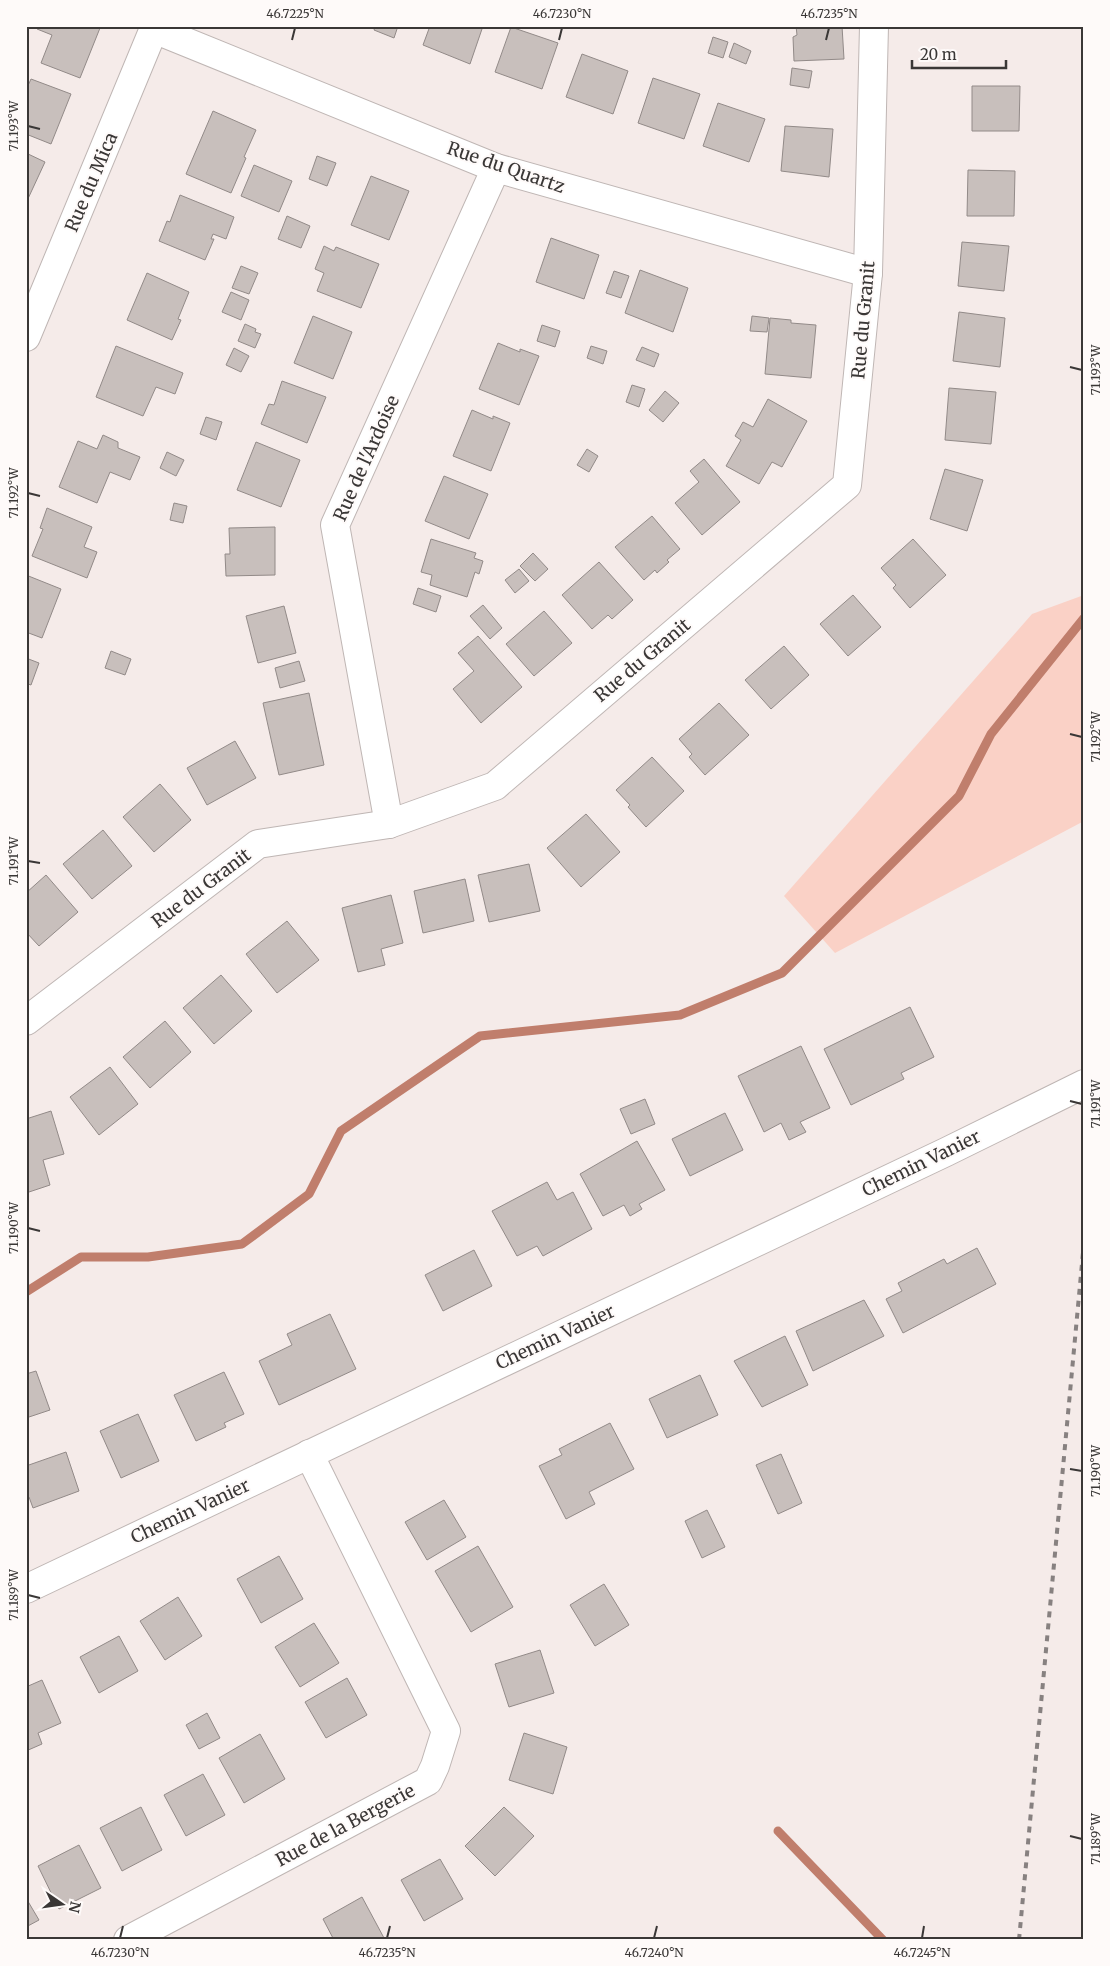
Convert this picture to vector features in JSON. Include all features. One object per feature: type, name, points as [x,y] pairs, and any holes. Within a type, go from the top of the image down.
[{"type":"street","name":"Rue du Granit","points":[[26,1021],[258,844],[389,824],[495,786],[847,485],[868,273],[874,26]]},
{"type":"street","name":"Rue du Quartz","points":[[155,28],[496,168],[868,273]]},
{"type":"street","name":"Rue du Mica","points":[[26,337],[155,28]]},
{"type":"street","name":"Rue de l'Ardoise","points":[[389,824],[335,525],[496,168]]},
{"type":"street","name":"Chemin Vanier","points":[[26,1588],[946,1152],[1084,1084]]},
{"type":"street","name":"Rue de la Bergerie","points":[[128,1940],[428,1781],[435,1766],[446,1731],[309,1454]]},
{"type":"shaded area","points":[[1084,595],[1084,821],[835,953],[784,896],[1032,614]]},
{"type":"building","points":[[38,26],[94,26],[100,28],[80,78],[41,63],[52,35],[37,29]]},
{"type":"building","points":[[372,26],[398,26],[394,38],[374,30],[375,27]]},
{"type":"building","points":[[430,26],[483,26],[470,64],[423,45]]},
{"type":"building","points":[[796,26],[842,26],[844,59],[794,61],[793,37],[797,35]]},
{"type":"building","points":[[511,27],[558,43],[542,89],[495,72]]},
{"type":"building","points":[[713,37],[728,42],[723,58],[708,53]]},
{"type":"building","points":[[734,43],[751,51],[746,64],[729,57]]},
{"type":"building","points":[[582,54],[628,71],[613,114],[566,97]]},
{"type":"building","points":[[792,68],[812,71],[809,88],[790,85]]},
{"type":"building","points":[[653,78],[700,94],[684,139],[638,123]]},
{"type":"building","points":[[31,79],[71,94],[51,144],[26,134],[26,90]]},
{"type":"building","points":[[972,86],[1020,86],[1019,131],[972,131]]},
{"type":"building","points":[[718,103],[765,119],[749,162],[703,146]]},
{"type":"building","points":[[213,111],[256,130],[231,193],[186,174]]},
{"type":"building","points":[[785,126],[833,129],[829,177],[781,171]]},
{"type":"building","points":[[26,153],[45,162],[26,203]]},
{"type":"building","points":[[317,156],[336,163],[327,186],[309,179]]},
{"type":"building","points":[[254,165],[292,181],[279,212],[241,196]]},
{"type":"building","points":[[968,170],[1015,171],[1014,216],[967,216]]},
{"type":"building","points":[[371,176],[409,191],[389,240],[351,225]]},
{"type":"building","points":[[180,195],[234,217],[226,239],[213,234],[211,239],[214,239],[205,260],[159,241],[167,221],[170,222]]},
{"type":"building","points":[[287,216],[310,226],[301,248],[278,239]]},
{"type":"building","points":[[551,238],[599,255],[584,299],[536,282]]},
{"type":"building","points":[[962,242],[1009,246],[1004,291],[958,286]]},
{"type":"building","points":[[324,246],[334,251],[336,247],[379,264],[361,308],[317,291],[324,273],[315,269]]},
{"type":"building","points":[[241,266],[258,273],[249,294],[232,288]]},
{"type":"building","points":[[640,270],[688,288],[673,332],[625,313]]},
{"type":"building","points":[[614,271],[629,276],[621,298],[606,293]]},
{"type":"building","points":[[147,273],[189,292],[178,319],[181,320],[172,340],[127,320]]},
{"type":"building","points":[[231,292],[249,300],[241,320],[222,312]]},
{"type":"building","points":[[959,312],[1005,318],[1000,367],[953,361]]},
{"type":"building","points":[[313,316],[352,332],[333,379],[294,363]]},
{"type":"building","points":[[752,316],[769,318],[767,332],[750,331]]},
{"type":"building","points":[[770,318],[791,320],[791,323],[816,325],[811,378],[765,374]]},
{"type":"building","points":[[245,324],[256,329],[255,332],[261,334],[255,348],[238,341]]},
{"type":"building","points":[[542,325],[560,331],[555,347],[537,341]]},
{"type":"building","points":[[498,343],[520,352],[520,349],[539,356],[519,405],[479,389]]},
{"type":"building","points":[[116,346],[183,373],[175,394],[156,387],[143,416],[96,397]]},
{"type":"building","points":[[591,346],[607,351],[603,364],[587,358]]},
{"type":"building","points":[[642,347],[659,354],[654,367],[636,360]]},
{"type":"building","points":[[234,348],[249,356],[241,372],[226,365]]},
{"type":"building","points":[[282,381],[326,397],[307,443],[261,424],[269,404],[274,405]]},
{"type":"building","points":[[632,385],[645,389],[639,407],[626,402]]},
{"type":"building","points":[[949,388],[996,392],[991,444],[945,440]]},
{"type":"building","points":[[665,391],[679,403],[663,422],[649,410]]},
{"type":"building","points":[[768,399],[807,421],[782,467],[772,462],[759,484],[726,466],[741,440],[735,436],[743,422],[753,427]]},
{"type":"building","points":[[472,410],[493,419],[493,416],[510,423],[491,471],[453,456]]},
{"type":"building","points":[[206,417],[222,422],[216,440],[200,434]]},
{"type":"building","points":[[103,435],[118,442],[118,448],[140,457],[130,480],[110,472],[97,503],[59,487],[78,441],[97,449]]},
{"type":"building","points":[[256,442],[300,460],[281,507],[237,490]]},
{"type":"building","points":[[587,449],[598,456],[589,472],[577,465]]},
{"type":"building","points":[[167,452],[184,460],[176,476],[160,468]]},
{"type":"building","points":[[704,459],[740,502],[702,535],[675,503],[699,482],[690,471]]},
{"type":"building","points":[[945,469],[983,480],[967,531],[930,519]]},
{"type":"building","points":[[444,476],[488,494],[469,539],[425,521]]},
{"type":"building","points":[[174,503],[187,506],[183,523],[170,520]]},
{"type":"building","points":[[47,508],[92,527],[84,547],[97,552],[87,578],[32,556],[43,529],[40,528]]},
{"type":"building","points":[[652,516],[680,549],[667,560],[669,562],[657,573],[655,570],[644,580],[615,547]]},
{"type":"building","points":[[275,527],[275,575],[226,576],[225,554],[230,554],[229,528]]},
{"type":"building","points":[[431,539],[476,553],[474,558],[483,561],[479,574],[475,572],[467,597],[430,585],[432,575],[421,572]]},
{"type":"building","points":[[913,539],[946,575],[910,608],[893,588],[896,585],[881,568]]},
{"type":"building","points":[[533,553],[548,569],[535,581],[520,566]]},
{"type":"building","points":[[599,562],[633,600],[612,619],[608,615],[592,629],[562,595]]},
{"type":"building","points":[[519,569],[529,581],[515,593],[505,580]]},
{"type":"building","points":[[26,575],[61,589],[42,638],[26,632]]},
{"type":"building","points":[[418,588],[441,596],[436,612],[413,604]]},
{"type":"building","points":[[853,595],[881,627],[848,656],[820,624]]},
{"type":"building","points":[[483,605],[502,628],[490,639],[470,616]]},
{"type":"building","points":[[284,606],[296,653],[258,663],[246,616]]},
{"type":"building","points":[[544,611],[572,643],[534,676],[506,644]]},
{"type":"building","points":[[478,636],[522,687],[481,723],[453,689],[474,671],[458,653]]},
{"type":"building","points":[[784,646],[809,675],[771,709],[745,680]]},
{"type":"building","points":[[111,651],[131,659],[125,675],[105,668]]},
{"type":"building","points":[[26,658],[39,663],[31,685],[28,684],[26,687]]},
{"type":"building","points":[[299,661],[305,681],[280,688],[275,668]]},
{"type":"building","points":[[309,693],[324,765],[279,775],[263,703]]},
{"type":"building","points":[[719,703],[749,735],[705,775],[689,757],[692,754],[679,739]]},
{"type":"building","points":[[235,741],[256,778],[207,805],[187,768]]},
{"type":"building","points":[[652,757],[684,791],[646,827],[616,790]]},
{"type":"building","points":[[160,784],[191,820],[154,852],[123,817]]},
{"type":"building","points":[[586,814],[620,852],[581,887],[547,848]]},
{"type":"building","points":[[103,830],[132,866],[92,899],[63,864]]},
{"type":"building","points":[[529,864],[540,911],[489,922],[478,875]]},
{"type":"building","points":[[46,875],[78,912],[39,946],[26,932],[26,893]]},
{"type":"building","points":[[465,879],[474,921],[423,933],[414,891]]},
{"type":"building","points":[[391,895],[403,943],[381,949],[385,965],[358,972],[342,908]]},
{"type":"building","points":[[287,921],[319,960],[277,993],[246,954]]},
{"type":"building","points":[[221,975],[252,1011],[214,1044],[183,1008]]},
{"type":"building","points":[[910,1007],[934,1057],[901,1073],[904,1079],[851,1105],[824,1049]]},
{"type":"building","points":[[165,1021],[191,1052],[150,1088],[123,1057]]},
{"type":"building","points":[[801,1046],[830,1108],[800,1122],[806,1132],[789,1140],[781,1123],[764,1132],[738,1076]]},
{"type":"building","points":[[110,1067],[138,1104],[99,1135],[70,1097]]},
{"type":"building","points":[[645,1099],[655,1124],[631,1134],[620,1109]]},
{"type":"building","points":[[51,1111],[64,1154],[43,1160],[50,1185],[26,1193],[26,1119]]},
{"type":"building","points":[[725,1113],[743,1150],[690,1176],[672,1139]]},
{"type":"building","points":[[637,1141],[665,1190],[639,1204],[642,1209],[630,1216],[624,1205],[603,1216],[580,1174]]},
{"type":"building","points":[[547,1182],[557,1200],[573,1192],[592,1229],[543,1256],[537,1246],[517,1256],[492,1211]]},
{"type":"building","points":[[977,1248],[996,1284],[903,1333],[886,1299],[902,1291],[898,1283],[944,1259],[947,1264]]},
{"type":"building","points":[[474,1250],[492,1286],[443,1311],[425,1275]]},
{"type":"building","points":[[864,1300],[884,1336],[813,1371],[796,1331]]},
{"type":"building","points":[[330,1314],[356,1369],[279,1405],[259,1361],[292,1345],[287,1334]]},
{"type":"building","points":[[785,1336],[808,1385],[762,1407],[734,1361]]},
{"type":"building","points":[[36,1371],[50,1410],[26,1418],[26,1374]]},
{"type":"building","points":[[224,1372],[244,1414],[224,1423],[226,1427],[196,1441],[174,1395]]},
{"type":"building","points":[[700,1375],[718,1415],[667,1438],[649,1399]]},
{"type":"building","points":[[138,1414],[159,1461],[121,1478],[100,1431]]},
{"type":"building","points":[[610,1423],[634,1469],[589,1492],[595,1504],[566,1519],[539,1466],[562,1455],[559,1449]]},
{"type":"building","points":[[66,1452],[79,1491],[33,1508],[29,1497],[26,1498],[26,1466]]},
{"type":"building","points":[[781,1454],[802,1503],[778,1514],[756,1465]]},
{"type":"building","points":[[444,1500],[466,1537],[427,1560],[405,1522]]},
{"type":"building","points":[[707,1510],[725,1547],[702,1558],[685,1521]]},
{"type":"building","points":[[478,1546],[513,1607],[471,1632],[435,1571]]},
{"type":"building","points":[[279,1556],[303,1599],[261,1623],[237,1579]]},
{"type":"building","points":[[604,1584],[629,1625],[595,1646],[570,1605]]},
{"type":"building","points":[[178,1597],[202,1636],[165,1660],[140,1621]]},
{"type":"building","points":[[314,1623],[339,1663],[300,1687],[275,1647]]},
{"type":"building","points":[[119,1636],[138,1671],[99,1693],[80,1657]]},
{"type":"building","points":[[540,1650],[554,1693],[509,1707],[495,1664]]},
{"type":"building","points":[[347,1678],[367,1715],[326,1738],[305,1702]]},
{"type":"building","points":[[42,1680],[61,1723],[38,1733],[42,1744],[26,1751],[26,1687]]},
{"type":"building","points":[[207,1713],[220,1738],[199,1749],[186,1725]]},
{"type":"building","points":[[524,1733],[567,1747],[553,1794],[509,1780]]},
{"type":"building","points":[[260,1734],[285,1779],[244,1803],[219,1758]]},
{"type":"building","points":[[203,1774],[225,1815],[186,1836],[164,1795]]},
{"type":"building","points":[[141,1807],[162,1850],[122,1871],[100,1828]]},
{"type":"building","points":[[504,1807],[534,1836],[495,1876],[465,1846]]},
{"type":"building","points":[[79,1845],[101,1888],[59,1909],[38,1866]]},
{"type":"building","points":[[440,1859],[463,1899],[424,1921],[401,1880]]},
{"type":"building","points":[[362,1897],[384,1938],[381,1940],[334,1940],[323,1919]]},
{"type":"building","points":[[26,1898],[39,1920],[26,1927]]},
{"type":"waterway","points":[[26,1292],[81,1257],[148,1257],[242,1244],[309,1194],[341,1131],[480,1036],[680,1015],[782,973],[959,796],[991,734],[1084,618]]},
{"type":"waterway","points":[[778,1831],[883,1940]]},
{"type":"railway","points":[[1019,1940],[1084,1242]]}]
